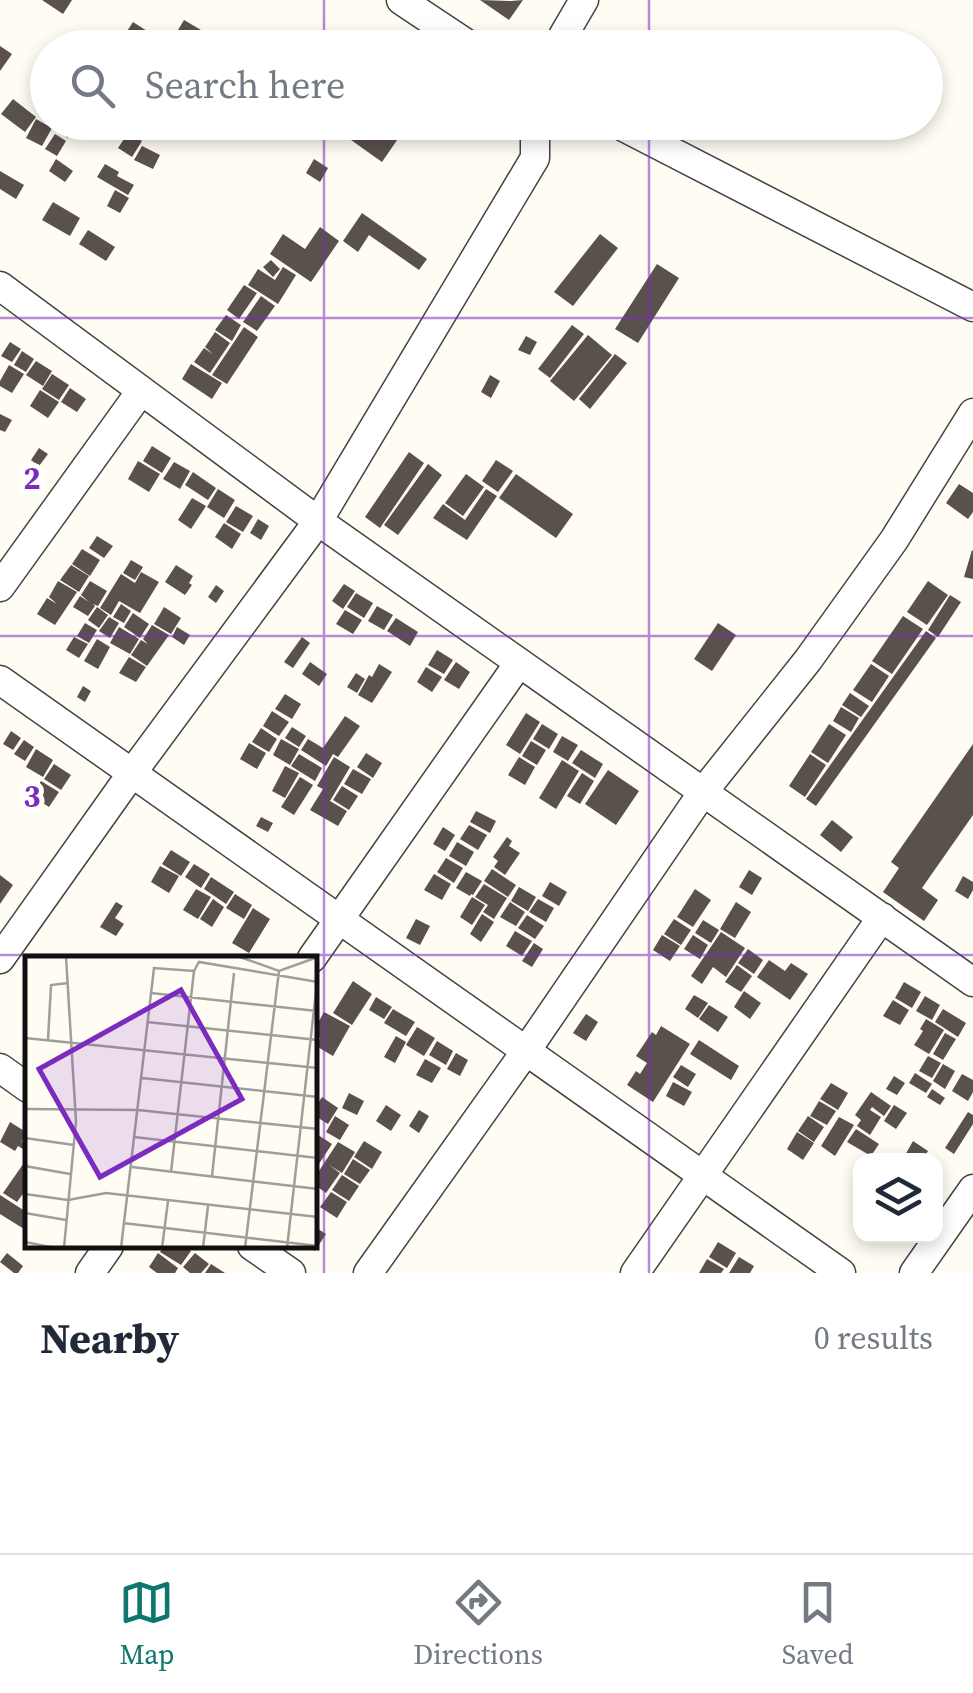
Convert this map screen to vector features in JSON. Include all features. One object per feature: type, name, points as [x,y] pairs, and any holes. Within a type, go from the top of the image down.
[{"type":"street","points":[[400,0],[445,30]]},
{"type":"street","points":[[566,30],[584,0]]},
{"type":"street","points":[[0,959],[318,521],[535,158],[535,140]]},
{"type":"street","points":[[649,140],[973,307]]},
{"type":"street","points":[[0,286],[318,521],[973,982]]},
{"type":"street","points":[[0,587],[142,391]]},
{"type":"street","points":[[368,1273],[703,792],[808,660],[872,570],[973,413]]},
{"type":"street","points":[[313,956],[519,663]]},
{"type":"street","points":[[0,680],[841,1273]]},
{"type":"street","points":[[635,1273],[882,917]]},
{"type":"street","points":[[0,1068],[25,1086]]},
{"type":"street","points":[[914,1273],[973,1190]]},
{"type":"street","points":[[90,1273],[108,1248]]},
{"type":"street","points":[[255,1248],[290,1273]]},
{"type":"building","points":[[42,0],[72,0],[63,14]]},
{"type":"building","points":[[480,0],[511,1],[523,0],[509,20]]},
{"type":"building","points":[[184,20],[201,30],[178,30]]},
{"type":"building","points":[[133,22],[146,30],[128,30]]},
{"type":"building","points":[[0,46],[12,54],[0,71]]},
{"type":"building","points":[[13,99],[30,112],[30,125],[25,132],[1,114]]},
{"type":"building","points":[[51,140],[66,141],[57,156],[45,149]]},
{"type":"building","points":[[123,140],[142,141],[132,157],[118,148]]},
{"type":"building","points":[[351,140],[397,140],[382,162]]},
{"type":"building","points":[[142,146],[160,155],[153,169],[134,160]]},
{"type":"building","points":[[56,159],[73,171],[65,182],[49,171]]},
{"type":"building","points":[[314,159],[328,168],[320,182],[306,173]]},
{"type":"building","points":[[105,164],[134,185],[128,195],[97,177]]},
{"type":"building","points":[[0,171],[24,185],[16,199],[0,189]]},
{"type":"building","points":[[115,190],[129,198],[120,213],[107,206]]},
{"type":"building","points":[[53,202],[80,218],[70,236],[42,220]]},
{"type":"building","points":[[362,213],[427,259],[419,270],[369,235],[358,252],[343,241]]},
{"type":"building","points":[[320,227],[339,241],[311,282],[270,254],[283,234],[305,249]]},
{"type":"building","points":[[88,230],[115,247],[106,261],[79,244]]},
{"type":"building","points":[[600,234],[618,248],[573,306],[554,292]]},
{"type":"building","points":[[271,260],[280,269],[273,277],[263,267]]},
{"type":"building","points":[[657,264],[679,278],[638,343],[615,329]]},
{"type":"building","points":[[283,267],[296,275],[278,304],[248,285],[258,269],[275,280]]},
{"type":"building","points":[[244,285],[257,293],[239,319],[227,310]]},
{"type":"building","points":[[261,296],[275,306],[257,331],[243,322]]},
{"type":"building","points":[[226,315],[241,325],[232,341],[215,330]]},
{"type":"building","points":[[572,325],[584,334],[550,378],[538,369]]},
{"type":"building","points":[[244,327],[258,337],[227,384],[212,375]]},
{"type":"building","points":[[215,332],[230,343],[210,373],[194,362],[204,348],[213,354],[205,347]]},
{"type":"building","points":[[588,335],[612,355],[574,401],[550,381]]},
{"type":"building","points":[[526,336],[537,342],[530,355],[518,350]]},
{"type":"building","points":[[10,342],[21,349],[12,362],[1,356]]},
{"type":"building","points":[[22,351],[34,359],[26,372],[14,365]]},
{"type":"building","points":[[615,354],[627,363],[590,409],[579,399]]},
{"type":"building","points":[[36,361],[52,371],[43,386],[26,375]]},
{"type":"building","points":[[191,364],[222,383],[212,399],[182,379]]},
{"type":"building","points":[[9,365],[24,374],[12,393],[0,386]]},
{"type":"building","points":[[52,374],[69,385],[59,400],[42,389]]},
{"type":"building","points":[[490,375],[500,381],[491,398],[481,392]]},
{"type":"building","points":[[70,388],[86,399],[77,412],[61,402]]},
{"type":"building","points":[[40,390],[59,402],[48,418],[30,406]]},
{"type":"building","points":[[0,414],[12,420],[5,432],[0,430]]},
{"type":"building","points":[[152,446],[171,458],[162,473],[143,461]]},
{"type":"building","points":[[39,448],[48,454],[39,466],[31,460]]},
{"type":"building","points":[[409,452],[424,463],[380,528],[365,517]]},
{"type":"building","points":[[496,460],[513,471],[498,492],[482,481]]},
{"type":"building","points":[[138,461],[160,474],[149,492],[128,479]]},
{"type":"building","points":[[174,462],[190,471],[180,489],[163,479]]},
{"type":"building","points":[[428,464],[442,475],[398,535],[384,525]]},
{"type":"building","points":[[193,472],[216,488],[208,500],[185,485]]},
{"type":"building","points":[[466,474],[484,487],[463,516],[445,503]]},
{"type":"building","points":[[516,474],[573,514],[556,538],[499,498]]},
{"type":"building","points":[[959,484],[973,493],[973,512],[968,519],[946,503]]},
{"type":"building","points":[[218,489],[235,500],[224,518],[207,507]]},
{"type":"building","points":[[486,489],[497,496],[467,540],[433,518],[443,504],[465,520]]},
{"type":"building","points":[[192,498],[206,506],[191,529],[178,520]]},
{"type":"building","points":[[236,506],[253,516],[243,532],[226,522]]},
{"type":"building","points":[[258,519],[269,526],[261,540],[250,533]]},
{"type":"building","points":[[224,523],[241,534],[232,549],[215,537]]},
{"type":"building","points":[[97,536],[113,546],[104,558],[89,548]]},
{"type":"building","points":[[82,549],[100,560],[90,576],[72,564]]},
{"type":"building","points":[[973,551],[973,579],[964,577]]},
{"type":"building","points":[[131,560],[143,567],[135,580],[123,573]]},
{"type":"building","points":[[71,565],[89,576],[79,592],[60,580]]},
{"type":"building","points":[[176,565],[193,576],[185,595],[165,582]]},
{"type":"building","points":[[141,572],[159,582],[140,613],[119,601],[111,615],[100,608],[121,574],[135,583]]},
{"type":"building","points":[[58,581],[77,592],[55,625],[37,614],[47,598],[57,604],[49,597]]},
{"type":"building","points":[[90,581],[107,591],[98,606],[93,604],[88,616],[73,607],[80,596],[89,602],[81,595]]},
{"type":"building","points":[[928,581],[948,595],[927,625],[907,612]]},
{"type":"building","points":[[344,584],[355,591],[343,609],[332,601]]},
{"type":"building","points":[[216,585],[224,591],[216,603],[208,597]]},
{"type":"building","points":[[356,593],[373,603],[364,618],[347,607]]},
{"type":"building","points":[[950,595],[961,602],[938,637],[928,630]]},
{"type":"building","points":[[121,604],[131,611],[124,623],[113,617]]},
{"type":"building","points":[[377,606],[393,615],[384,630],[368,621]]},
{"type":"building","points":[[97,607],[108,615],[99,628],[88,620]]},
{"type":"building","points":[[164,607],[181,618],[171,634],[154,624]]},
{"type":"building","points":[[345,610],[362,620],[353,634],[336,624]]},
{"type":"building","points":[[133,613],[149,624],[140,638],[124,627]]},
{"type":"building","points":[[903,616],[923,629],[892,674],[872,661]]},
{"type":"building","points":[[109,617],[119,623],[110,638],[99,631]]},
{"type":"building","points":[[396,618],[418,632],[410,646],[387,631]]},
{"type":"building","points":[[85,623],[97,630],[89,643],[77,636]]},
{"type":"building","points":[[718,623],[736,635],[712,671],[694,659]]},
{"type":"building","points":[[152,625],[169,635],[147,666],[131,655],[141,640],[148,644],[143,639]]},
{"type":"building","points":[[119,627],[139,639],[130,654],[110,643]]},
{"type":"building","points":[[177,627],[190,635],[184,645],[172,637]]},
{"type":"building","points":[[926,631],[936,638],[816,806],[806,799]]},
{"type":"building","points":[[74,637],[88,644],[79,658],[66,650]]},
{"type":"building","points":[[302,637],[310,643],[293,668],[284,662]]},
{"type":"building","points":[[97,639],[110,647],[98,669],[84,661]]},
{"type":"building","points":[[437,650],[453,660],[444,674],[428,665]]},
{"type":"building","points":[[129,657],[146,667],[136,682],[119,673]]},
{"type":"building","points":[[310,662],[327,674],[319,686],[302,674]]},
{"type":"building","points":[[456,662],[470,672],[459,689],[444,680]]},
{"type":"building","points":[[379,664],[392,672],[372,703],[358,695]]},
{"type":"building","points":[[871,664],[889,676],[872,702],[853,690]]},
{"type":"building","points":[[426,667],[442,677],[432,692],[417,682]]},
{"type":"building","points":[[356,673],[365,679],[357,693],[347,687]]},
{"type":"building","points":[[83,686],[91,691],[85,702],[77,697]]},
{"type":"building","points":[[850,693],[869,706],[861,717],[842,705]]},
{"type":"building","points":[[285,694],[301,704],[292,719],[275,709]]},
{"type":"building","points":[[841,707],[859,718],[851,732],[833,721]]},
{"type":"building","points":[[272,711],[289,722],[279,736],[263,726]]},
{"type":"building","points":[[526,713],[540,722],[520,754],[506,745]]},
{"type":"building","points":[[345,716],[360,726],[338,757],[333,754],[326,766],[301,750],[308,739],[323,748]]},
{"type":"building","points":[[542,724],[558,734],[549,749],[533,739]]},
{"type":"building","points":[[829,724],[846,735],[828,763],[811,752]]},
{"type":"building","points":[[292,727],[306,736],[299,747],[285,738]]},
{"type":"building","points":[[261,728],[277,739],[269,752],[252,742]]},
{"type":"building","points":[[11,731],[21,738],[13,750],[3,744]]},
{"type":"building","points":[[562,736],[578,745],[568,761],[553,752]]},
{"type":"building","points":[[281,739],[299,749],[290,765],[273,755]]},
{"type":"building","points":[[24,740],[34,747],[25,761],[14,754]]},
{"type":"building","points":[[531,741],[546,750],[537,765],[522,756]]},
{"type":"building","points":[[249,743],[266,753],[257,769],[240,759]]},
{"type":"building","points":[[973,744],[973,815],[922,888],[938,900],[924,921],[883,892],[899,868],[891,862]]},
{"type":"building","points":[[36,749],[53,760],[43,777],[26,767]]},
{"type":"building","points":[[581,750],[603,764],[595,778],[572,763]]},
{"type":"building","points":[[366,753],[382,763],[373,778],[357,767]]},
{"type":"building","points":[[299,754],[322,768],[315,781],[291,766]]},
{"type":"building","points":[[810,754],[826,765],[805,797],[789,786]]},
{"type":"building","points":[[334,757],[350,767],[330,801],[347,811],[338,826],[310,810],[323,789],[317,786]]},
{"type":"building","points":[[519,757],[535,767],[525,785],[508,775]]},
{"type":"building","points":[[562,760],[579,771],[556,809],[539,798]]},
{"type":"building","points":[[54,764],[71,775],[61,790],[44,779]]},
{"type":"building","points":[[285,766],[299,773],[285,798],[272,791]]},
{"type":"building","points":[[353,769],[371,779],[362,794],[344,784]]},
{"type":"building","points":[[608,770],[639,791],[616,825],[585,804]]},
{"type":"building","points":[[582,773],[594,781],[580,804],[567,796]]},
{"type":"building","points":[[300,777],[313,785],[294,815],[281,807]]},
{"type":"building","points":[[41,781],[59,792],[49,807],[32,796]]},
{"type":"building","points":[[342,786],[358,796],[349,810],[333,800]]},
{"type":"building","points":[[476,811],[496,821],[490,833],[470,822]]},
{"type":"building","points":[[261,817],[273,823],[268,832],[256,826]]},
{"type":"building","points":[[832,820],[853,837],[841,852],[820,835]]},
{"type":"building","points":[[469,825],[487,835],[478,850],[460,839]]},
{"type":"building","points":[[443,827],[455,835],[445,851],[433,844]]},
{"type":"building","points":[[507,837],[512,841],[509,846],[520,853],[505,875],[494,867],[498,861],[493,857]]},
{"type":"building","points":[[457,842],[474,852],[466,866],[449,856]]},
{"type":"building","points":[[171,850],[190,862],[181,876],[162,864]]},
{"type":"building","points":[[446,858],[463,868],[454,883],[437,872]]},
{"type":"building","points":[[194,864],[210,874],[201,888],[185,877]]},
{"type":"building","points":[[160,866],[179,876],[169,893],[151,882]]},
{"type":"building","points":[[492,869],[516,885],[508,897],[484,881]]},
{"type":"building","points":[[749,870],[762,878],[752,895],[739,887]]},
{"type":"building","points":[[466,872],[482,881],[470,896],[456,888]]},
{"type":"building","points":[[434,874],[451,884],[442,900],[424,890]]},
{"type":"building","points":[[0,875],[13,885],[0,904]]},
{"type":"building","points":[[963,876],[973,882],[968,899],[955,891]]},
{"type":"building","points":[[211,877],[234,892],[226,904],[204,889]]},
{"type":"building","points":[[550,882],[567,892],[559,906],[542,896]]},
{"type":"building","points":[[484,884],[507,898],[494,919],[483,912],[488,905],[475,897]]},
{"type":"building","points":[[519,887],[536,897],[528,911],[511,901]]},
{"type":"building","points":[[196,889],[211,897],[198,919],[183,910]]},
{"type":"building","points":[[695,889],[711,900],[693,927],[677,917]]},
{"type":"building","points":[[235,894],[252,905],[244,919],[226,908]]},
{"type":"building","points":[[472,897],[485,905],[472,925],[460,917]]},
{"type":"building","points":[[213,899],[224,907],[212,927],[200,919]]},
{"type":"building","points":[[538,899],[554,908],[546,922],[529,912]]},
{"type":"building","points":[[116,902],[123,906],[115,918],[124,924],[116,936],[100,927]]},
{"type":"building","points":[[510,902],[525,912],[516,926],[500,917]]},
{"type":"building","points":[[736,902],[751,912],[735,938],[720,929]]},
{"type":"building","points":[[253,908],[270,919],[249,953],[232,943]]},
{"type":"building","points":[[482,914],[494,922],[481,942],[470,934]]},
{"type":"building","points":[[527,915],[544,926],[535,939],[518,928]]},
{"type":"building","points":[[416,919],[430,926],[420,945],[406,938]]},
{"type":"building","points":[[674,919],[691,930],[681,945],[664,934]]},
{"type":"building","points":[[703,920],[719,930],[711,943],[695,933]]},
{"type":"building","points":[[515,931],[532,941],[522,956],[506,946]]},
{"type":"building","points":[[721,932],[745,948],[726,977],[713,967],[702,984],[691,976]]},
{"type":"building","points":[[662,935],[680,946],[670,961],[653,950]]},
{"type":"building","points":[[693,935],[708,945],[700,959],[684,949]]},
{"type":"building","points":[[534,943],[543,949],[532,967],[522,961]]},
{"type":"building","points":[[748,949],[763,960],[754,974],[738,963]]},
{"type":"building","points":[[769,960],[785,971],[791,963],[808,974],[790,1000],[757,977]]},
{"type":"building","points":[[737,965],[752,976],[741,992],[725,982]]},
{"type":"building","points":[[353,981],[372,994],[352,1025],[333,1013]]},
{"type":"building","points":[[904,982],[921,992],[912,1008],[895,998]]},
{"type":"building","points":[[744,991],[761,1003],[750,1019],[734,1007]]},
{"type":"building","points":[[694,995],[708,1003],[698,1018],[685,1009]]},
{"type":"building","points":[[925,996],[940,1005],[932,1020],[916,1011]]},
{"type":"building","points":[[376,997],[392,1007],[384,1019],[369,1010]]},
{"type":"building","points":[[893,1000],[909,1010],[900,1025],[883,1016]]},
{"type":"building","points":[[709,1005],[728,1017],[718,1032],[699,1019]]},
{"type":"building","points":[[393,1009],[415,1022],[406,1036],[384,1023]]},
{"type":"building","points":[[943,1009],[966,1023],[958,1037],[935,1022]]},
{"type":"building","points":[[324,1012],[350,1026],[333,1056],[318,1047],[318,1023]]},
{"type":"building","points":[[586,1014],[598,1022],[586,1041],[573,1033]]},
{"type":"building","points":[[926,1019],[944,1030],[929,1054],[914,1045]]},
{"type":"building","points":[[661,1026],[690,1044],[653,1102],[627,1085],[647,1063],[636,1056],[652,1032],[656,1035]]},
{"type":"building","points":[[417,1027],[435,1038],[424,1056],[406,1045]]},
{"type":"building","points":[[945,1033],[956,1039],[943,1060],[933,1054]]},
{"type":"building","points":[[396,1036],[406,1042],[395,1063],[384,1057]]},
{"type":"building","points":[[699,1040],[739,1066],[731,1080],[690,1054]]},
{"type":"building","points":[[437,1041],[453,1051],[446,1065],[429,1055]]},
{"type":"building","points":[[456,1053],[468,1060],[460,1076],[447,1069]]},
{"type":"building","points":[[928,1056],[941,1063],[932,1078],[919,1071]]},
{"type":"building","points":[[425,1059],[441,1068],[432,1083],[416,1075]]},
{"type":"building","points":[[943,1064],[955,1071],[945,1089],[933,1081]]},
{"type":"building","points":[[681,1065],[696,1074],[688,1087],[673,1077]]},
{"type":"building","points":[[915,1073],[932,1084],[926,1093],[909,1083]]},
{"type":"building","points":[[962,1074],[973,1080],[968,1101],[952,1091]]},
{"type":"building","points":[[894,1076],[905,1083],[897,1095],[886,1089]]},
{"type":"building","points":[[673,1082],[692,1092],[684,1106],[666,1096]]},
{"type":"building","points":[[831,1083],[848,1093],[838,1110],[820,1099]]},
{"type":"building","points":[[932,1089],[945,1098],[940,1105],[927,1097]]},
{"type":"building","points":[[871,1092],[891,1106],[884,1116],[872,1107],[870,1110],[881,1117],[870,1135],[857,1126],[861,1120],[855,1115]]},
{"type":"building","points":[[349,1093],[364,1101],[357,1115],[342,1108]]},
{"type":"building","points":[[322,1097],[338,1108],[328,1124],[318,1118]]},
{"type":"building","points":[[819,1101],[836,1111],[827,1125],[810,1116]]},
{"type":"building","points":[[386,1105],[401,1115],[391,1131],[376,1121]]},
{"type":"building","points":[[894,1105],[907,1113],[896,1129],[884,1121]]},
{"type":"building","points":[[419,1110],[429,1116],[419,1133],[409,1126]]},
{"type":"building","points":[[968,1112],[973,1115],[973,1124],[954,1154],[945,1148]]},
{"type":"building","points":[[335,1116],[349,1125],[340,1140],[326,1132]]},
{"type":"building","points":[[808,1116],[824,1127],[814,1142],[798,1131]]},
{"type":"building","points":[[839,1117],[854,1125],[835,1156],[821,1146]]},
{"type":"building","points":[[10,1122],[25,1131],[21,1143],[25,1137],[25,1150],[18,1146],[15,1151],[0,1142]]},
{"type":"building","points":[[856,1129],[879,1144],[873,1153],[866,1153],[847,1142]]},
{"type":"building","points":[[797,1132],[814,1143],[803,1160],[787,1149]]},
{"type":"building","points":[[318,1135],[332,1144],[318,1165]]},
{"type":"building","points":[[364,1141],[382,1152],[372,1169],[354,1157]]},
{"type":"building","points":[[913,1141],[928,1151],[927,1153],[906,1153]]},
{"type":"building","points":[[338,1142],[355,1152],[342,1173],[329,1165],[340,1173],[326,1193],[318,1187],[318,1172]]},
{"type":"building","points":[[353,1159],[370,1170],[360,1184],[344,1174]]},
{"type":"building","points":[[25,1161],[25,1191],[17,1202],[3,1193]]},
{"type":"building","points":[[342,1175],[359,1186],[349,1201],[332,1190]]},
{"type":"building","points":[[331,1192],[347,1202],[337,1218],[320,1207]]},
{"type":"building","points":[[0,1195],[25,1211],[25,1228],[24,1229],[0,1214]]},
{"type":"building","points":[[318,1229],[326,1234],[318,1246]]},
{"type":"building","points":[[718,1242],[736,1253],[727,1268],[709,1257]]},
{"type":"building","points":[[163,1248],[191,1251],[181,1265],[160,1252]]},
{"type":"building","points":[[7,1253],[23,1266],[18,1273],[0,1262]]},
{"type":"building","points":[[158,1253],[178,1268],[175,1273],[157,1273],[149,1267]]},
{"type":"building","points":[[195,1253],[209,1264],[201,1273],[190,1273],[183,1267]]},
{"type":"building","points":[[739,1257],[754,1266],[750,1273],[729,1273]]},
{"type":"building","points":[[707,1259],[724,1269],[721,1273],[699,1273]]},
{"type":"building","points":[[211,1264],[225,1273],[205,1273]]}]
